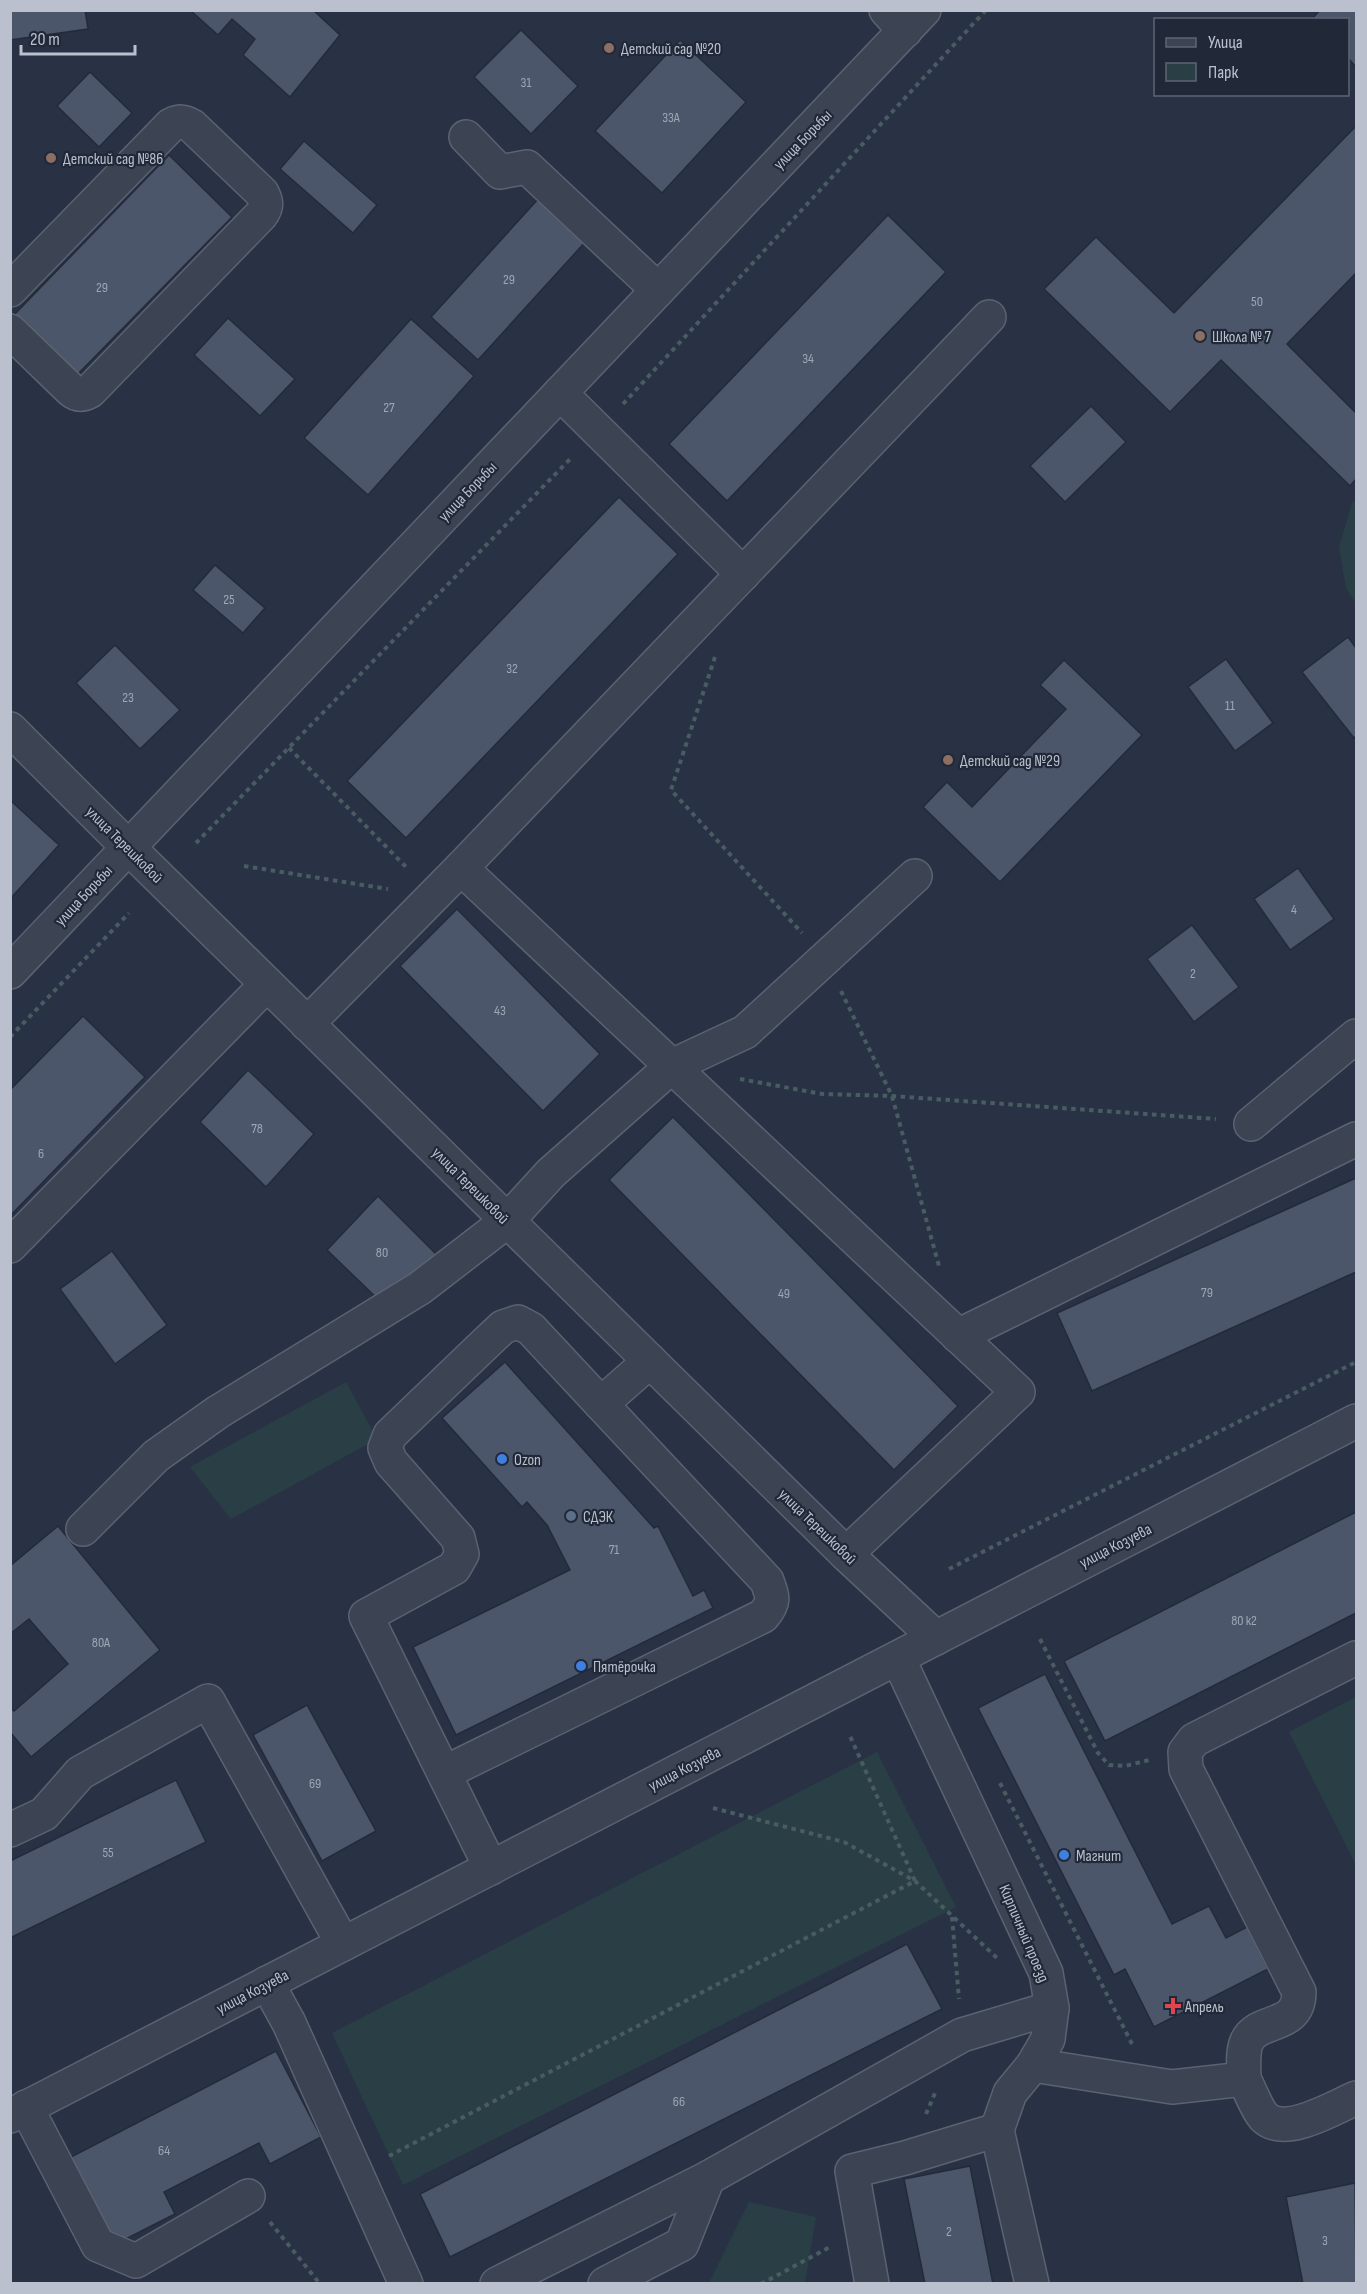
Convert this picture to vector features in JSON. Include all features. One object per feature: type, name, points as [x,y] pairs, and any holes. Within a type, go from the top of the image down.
[{"type":"street","name":"улица Борьбы","points":[[10,972],[658,290],[905,17]]},
{"type":"street","points":[[10,290],[171,125],[177,122],[185,122],[192,126],[266,200],[266,208],[261,215],[90,391],[77,394],[71,390],[10,331]]},
{"type":"street","points":[[466,137],[500,172],[527,167],[658,290]]},
{"type":"street","points":[[307,1024],[434,896],[989,317]]},
{"type":"street","points":[[560,393],[743,574]]},
{"type":"street","name":"улица Терешковой","points":[[10,729],[846,1554],[936,1638]]},
{"type":"street","points":[[461,868],[1017,1392],[846,1554]]},
{"type":"street","points":[[83,1530],[156,1456],[218,1412],[420,1288],[507,1221],[551,1173],[672,1066],[745,1032],[915,876]]},
{"type":"street","points":[[10,1246],[267,984]]},
{"type":"street","points":[[1251,1124],[1356,1036]]},
{"type":"street","points":[[958,1336],[1356,1139]]},
{"type":"street","points":[[444,1773],[763,1616],[771,1607],[773,1597],[767,1581],[531,1329],[518,1322],[503,1327],[390,1435],[385,1448],[391,1462],[458,1538],[462,1554],[453,1568],[366,1616],[491,1868]]},
{"type":"street","points":[[601,1404],[650,1361]]},
{"type":"street","name":"улица Козуева","points":[[18,2112],[1356,1421]]},
{"type":"street","name":"Кирпичный проезд","points":[[898,1658],[1046,1973],[1052,2008],[1048,2039],[1033,2065],[1010,2093],[996,2130]]},
{"type":"street","points":[[1356,1658],[1194,1740],[1185,1752],[1186,1769],[1299,1992],[1299,2004],[1292,2014],[1254,2033],[1248,2040],[1244,2051],[1244,2079],[1265,2117],[1279,2125],[1299,2123],[1356,2098]]},
{"type":"street","points":[[10,1830],[44,1814],[80,1773],[208,1701],[343,1944]]},
{"type":"street","points":[[267,1983],[289,2023],[406,2283]]},
{"type":"street","points":[[497,2283],[708,2178],[962,2036],[1052,2008]]},
{"type":"street","points":[[1033,2065],[1172,2086],[1244,2079]]},
{"type":"street","points":[[18,2112],[98,2245],[136,2261],[248,2196]]},
{"type":"street","points":[[872,2283],[852,2171],[905,2158],[996,2130],[1032,2283]]},
{"type":"street","points":[[605,2283],[682,2244],[708,2178]]},
{"type":"path","points":[[289,748],[434,896]]},
{"type":"path","points":[[244,866],[434,896]]},
{"type":"path","points":[[10,1038],[129,913]]},
{"type":"path","points":[[729,1077],[822,1094],[892,1096],[1202,1117],[1251,1124]]},
{"type":"path","points":[[949,1569],[1356,1362]]},
{"type":"path","points":[[1040,1639],[1098,1753],[1109,1765],[1125,1766],[1185,1752]]},
{"type":"path","points":[[850,1736],[915,1881]]},
{"type":"path","points":[[999,1780],[1152,2084]]},
{"type":"path","points":[[713,1808],[844,1842],[915,1881],[1002,1963]]},
{"type":"path","points":[[357,2173],[915,1881]]},
{"type":"path","points":[[952,1917],[962,2036]]},
{"type":"path","points":[[905,2158],[938,2086]]},
{"type":"path","points":[[248,2196],[320,2283]]},
{"type":"path","points":[[761,2283],[863,2230]]},
{"type":"green space","points":[[1356,500],[1356,604],[1346,588],[1339,547],[1352,503]]},
{"type":"green space","points":[[346,1382],[377,1439],[231,1519],[190,1467]]},
{"type":"green space","points":[[1356,1697],[1356,1865],[1289,1732]]},
{"type":"green space","points":[[877,1752],[956,1907],[403,2185],[332,2033]]},
{"type":"green space","points":[[749,2202],[816,2217],[805,2283],[709,2283]]},
{"type":"building","points":[[10,10],[85,10],[88,29],[10,40]]},
{"type":"building","points":[[190,10],[313,10],[340,35],[290,97],[243,55],[255,39],[232,19],[218,35]]},
{"type":"building","points":[[1320,10],[1356,10],[1356,67],[1349,59],[1349,18],[1313,18]]},
{"type":"building","points":[[521,30],[578,86],[531,134],[474,77]]},
{"type":"building","points":[[680,40],[746,102],[662,193],[595,131]]},
{"type":"building","points":[[90,72],[132,113],[99,147],[57,106]]},
{"type":"building","points":[[1356,126],[1356,273],[1287,344],[1356,413],[1356,479],[1350,486],[1221,360],[1170,412],[1044,289],[1096,237],[1174,313]]},
{"type":"building","points":[[304,141],[377,205],[353,233],[280,169]]},
{"type":"building","points":[[169,155],[232,217],[74,378],[12,317]]},
{"type":"building","points":[[540,197],[587,240],[478,360],[431,317]]},
{"type":"building","points":[[888,215],[946,272],[727,501],[669,444]]},
{"type":"building","points":[[228,318],[295,379],[260,416],[194,355]]},
{"type":"building","points":[[411,319],[474,376],[368,495],[304,438]]},
{"type":"building","points":[[1091,406],[1126,442],[1065,502],[1030,466]]},
{"type":"building","points":[[619,497],[678,554],[406,838],[347,781]]},
{"type":"building","points":[[215,565],[265,608],[243,633],[193,590]]},
{"type":"building","points":[[1348,637],[1356,648],[1356,736],[1354,738],[1302,672]]},
{"type":"building","points":[[115,645],[180,710],[140,749],[76,683]]},
{"type":"building","points":[[1226,659],[1273,723],[1235,751],[1188,687]]},
{"type":"building","points":[[1064,660],[1142,735],[1000,882],[923,807],[947,782],[972,807],[1066,709],[1040,685]]},
{"type":"building","points":[[10,800],[59,845],[10,899]]},
{"type":"building","points":[[1298,868],[1334,919],[1290,950],[1254,899]]},
{"type":"building","points":[[457,909],[600,1054],[543,1111],[400,966]]},
{"type":"building","points":[[1192,925],[1239,987],[1194,1022],[1147,959]]},
{"type":"building","points":[[83,1016],[145,1077],[10,1216],[10,1090]]},
{"type":"building","points":[[248,1070],[314,1134],[266,1187],[200,1122]]},
{"type":"building","points":[[673,1117],[958,1406],[894,1470],[609,1180]]},
{"type":"building","points":[[1356,1178],[1356,1272],[1092,1391],[1057,1313]]},
{"type":"building","points":[[378,1196],[436,1254],[386,1307],[327,1250]]},
{"type":"building","points":[[112,1251],[167,1325],[115,1364],[60,1289]]},
{"type":"building","points":[[505,1362],[654,1528],[658,1526],[693,1596],[704,1590],[713,1608],[456,1735],[413,1647],[570,1570],[547,1525],[527,1502],[522,1507],[442,1418]]},
{"type":"building","points":[[1356,1512],[1356,1613],[1105,1741],[1064,1661]]},
{"type":"building","points":[[58,1526],[160,1650],[31,1757],[10,1732],[10,1708],[14,1711],[68,1664],[29,1619],[10,1634],[10,1566]]},
{"type":"building","points":[[1045,1674],[1172,1924],[1209,1906],[1226,1938],[1247,1927],[1268,1969],[1154,2027],[1125,1969],[1114,1975],[978,1708]]},
{"type":"building","points":[[307,1705],[376,1831],[322,1861],[253,1735]]},
{"type":"building","points":[[176,1780],[206,1842],[10,1938],[10,1861]]},
{"type":"building","points":[[907,1944],[942,2009],[450,2257],[420,2194]]},
{"type":"building","points":[[276,2051],[321,2137],[270,2164],[259,2143],[164,2192],[175,2214],[114,2245],[69,2158]]},
{"type":"building","points":[[970,2166],[993,2284],[925,2284],[904,2179]]},
{"type":"building","points":[[1355,2183],[1356,2284],[1303,2284],[1286,2197]]},
{"type":"place","name":"Детский сад №20","points":[[609,48]]},
{"type":"place","name":"Детский сад №86","points":[[51,158]]},
{"type":"place","name":"Школа № 7","points":[[1200,336]]},
{"type":"place","name":"Детский сад №29","points":[[948,760]]},
{"type":"place","name":"Ozon","points":[[502,1459]]},
{"type":"place","name":"СДЭК","points":[[571,1516]]},
{"type":"place","name":"Пятёрочка","points":[[581,1666]]},
{"type":"place","name":"Магнит","points":[[1064,1855]]},
{"type":"place","name":"Апрель","points":[[1173,2006]]}]
